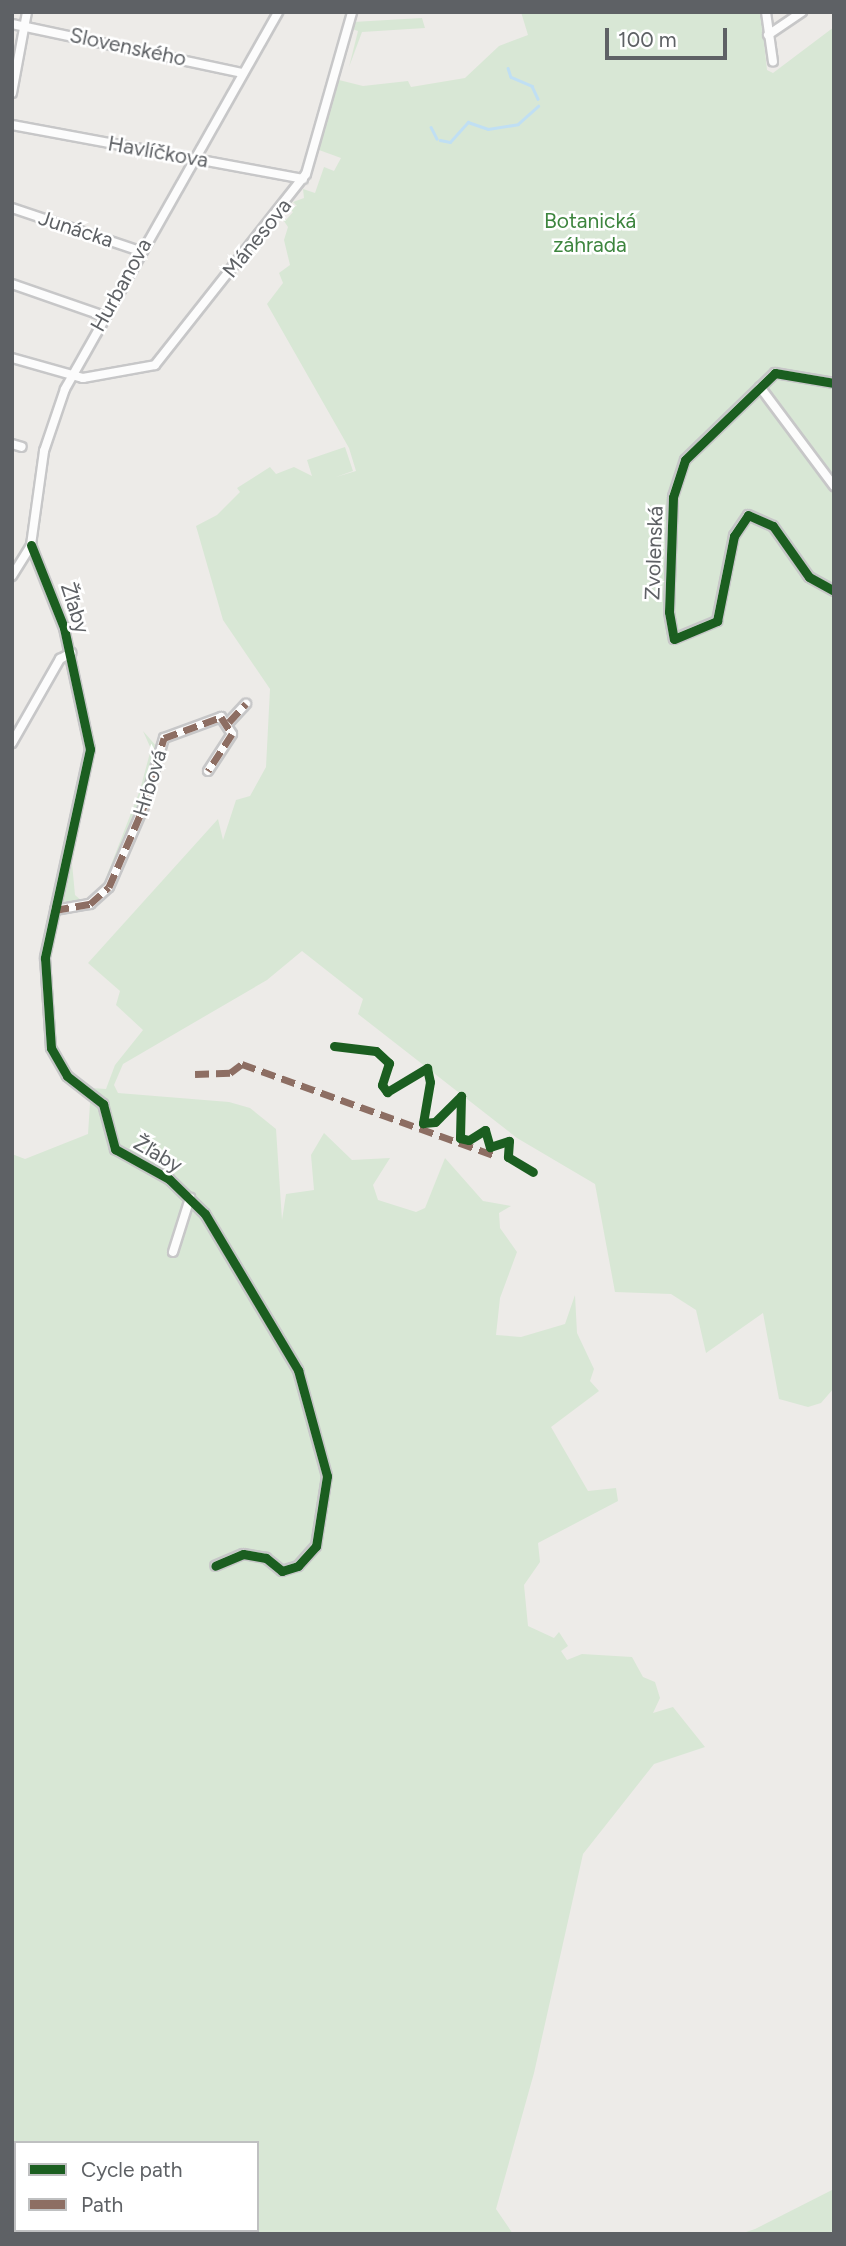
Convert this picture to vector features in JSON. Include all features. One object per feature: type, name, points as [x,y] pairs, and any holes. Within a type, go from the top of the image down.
[{"type":"street","points":[[12,93],[27,12]]},
{"type":"street","name":"Hurbanova","points":[[12,576],[31,545],[46,441],[71,377],[140,251],[278,12]]},
{"type":"street","name":"Mánesova","points":[[71,377],[155,365],[303,179],[352,12]]},
{"type":"street","points":[[766,12],[774,62]]},
{"type":"street","points":[[768,35],[802,12]]},
{"type":"street","name":"Slovenského","points":[[12,24],[243,73]]},
{"type":"street","name":"Havlíčkova","points":[[12,125],[303,179]]},
{"type":"street","name":"Junácka","points":[[12,208],[140,251]]},
{"type":"street","points":[[12,284],[104,316]]},
{"type":"street","points":[[12,358],[71,377]]},
{"type":"street","name":"Zvolenská","points":[[834,383],[781,372],[760,387],[690,454],[676,476],[669,612],[674,639],[717,621],[734,536],[748,515],[773,526],[809,576],[834,591]]},
{"type":"street","points":[[760,387],[834,486]]},
{"type":"street","points":[[12,444],[22,447]]},
{"type":"street","name":"Žľaby","points":[[31,545],[71,653],[91,755],[55,911],[43,983],[54,1056],[67,1076],[103,1104],[115,1149],[169,1179],[205,1214],[298,1370],[322,1445],[329,1492],[316,1546],[298,1566],[282,1571],[266,1558],[243,1554],[215,1566]]},
{"type":"street","points":[[12,743],[60,659],[71,653]]},
{"type":"street","points":[[208,771],[231,737],[229,722],[246,704]]},
{"type":"street","name":"Hrbová","points":[[55,911],[90,904],[108,887],[144,806],[164,738],[216,717],[229,722]]},
{"type":"street","name":"Žľaby","points":[[173,1252],[190,1198]]},
{"type":"green space","name":"Botanická záhrada","points":[[521,12],[761,12],[767,70],[773,73],[834,27],[834,1388],[821,1403],[808,1407],[779,1399],[763,1313],[706,1353],[696,1310],[671,1294],[615,1292],[595,1184],[517,1138],[358,1014],[363,999],[302,951],[267,980],[123,1064],[114,1085],[118,1093],[229,1102],[250,1108],[276,1129],[282,1220],[286,1194],[314,1190],[311,1155],[324,1133],[352,1160],[390,1158],[373,1185],[378,1200],[416,1212],[425,1208],[445,1158],[483,1201],[511,1206],[499,1213],[500,1228],[517,1252],[500,1298],[496,1335],[521,1337],[565,1324],[575,1295],[577,1333],[594,1369],[590,1381],[599,1391],[551,1427],[588,1491],[616,1488],[618,1501],[538,1543],[540,1562],[524,1585],[528,1626],[554,1638],[559,1632],[568,1646],[561,1651],[567,1660],[582,1654],[632,1657],[643,1677],[655,1682],[660,1698],[653,1713],[673,1707],[705,1747],[654,1764],[583,1854],[534,2073],[496,2209],[513,2234],[12,2234],[12,1154],[25,1159],[88,1134],[91,1088],[106,1089],[115,1065],[143,1030],[116,1005],[120,991],[88,963],[218,819],[223,840],[236,800],[250,796],[266,767],[270,689],[223,620],[196,526],[217,515],[240,492],[237,488],[270,467],[276,474],[294,467],[312,476],[307,460],[345,447],[353,471],[336,477],[356,471],[349,448],[267,304],[283,283],[279,273],[290,265],[284,240],[288,227],[282,218],[286,220],[293,212],[288,208],[297,206],[293,202],[304,198],[303,189],[315,193],[324,167],[334,171],[341,158],[319,150],[339,80],[363,86],[408,81],[411,87],[465,78],[499,46],[528,35]]},
{"type":"green space","points":[[422,18],[425,28],[362,32],[349,67],[358,31],[352,29],[353,22]]},
{"type":"green space","points":[[143,731],[158,748],[147,788],[108,883],[97,899],[71,905],[63,903],[95,760],[72,863],[75,895],[83,902],[95,897],[104,883],[140,790],[151,749]]},
{"type":"green space","points":[[834,2189],[834,2234],[740,2234],[755,2229]]},
{"type":"waterway","points":[[508,68],[511,77],[532,86],[538,99]]},
{"type":"waterway","points":[[440,140],[450,142],[468,122],[488,129],[518,124],[538,106]]},
{"type":"waterway","points":[[431,127],[437,139]]},
{"type":"marked path","points":[[229,722],[246,704]]},
{"type":"marked path","points":[[55,910],[90,904],[109,887],[144,806],[164,738],[221,717],[232,734],[208,771]]},
{"type":"marked path","points":[[195,1074],[230,1073],[242,1064],[494,1155]]},
{"type":"cycle path","points":[[834,383],[775,373],[685,460],[673,497],[669,612],[674,639],[717,621],[734,536],[748,515],[773,526],[809,577],[834,591]]},
{"type":"cycle path","points":[[31,545],[64,628],[90,749],[45,958],[51,1048],[67,1076],[103,1104],[115,1149],[169,1179],[205,1214],[298,1370],[327,1476],[316,1546],[298,1566],[282,1571],[266,1558],[243,1554],[215,1566]]},
{"type":"cycle path","points":[[334,1046],[376,1051],[389,1063],[382,1085],[387,1092],[427,1068],[430,1082],[423,1123],[435,1122],[461,1096],[460,1138],[469,1140],[485,1130],[490,1147],[509,1141],[508,1157],[533,1172]]}]
